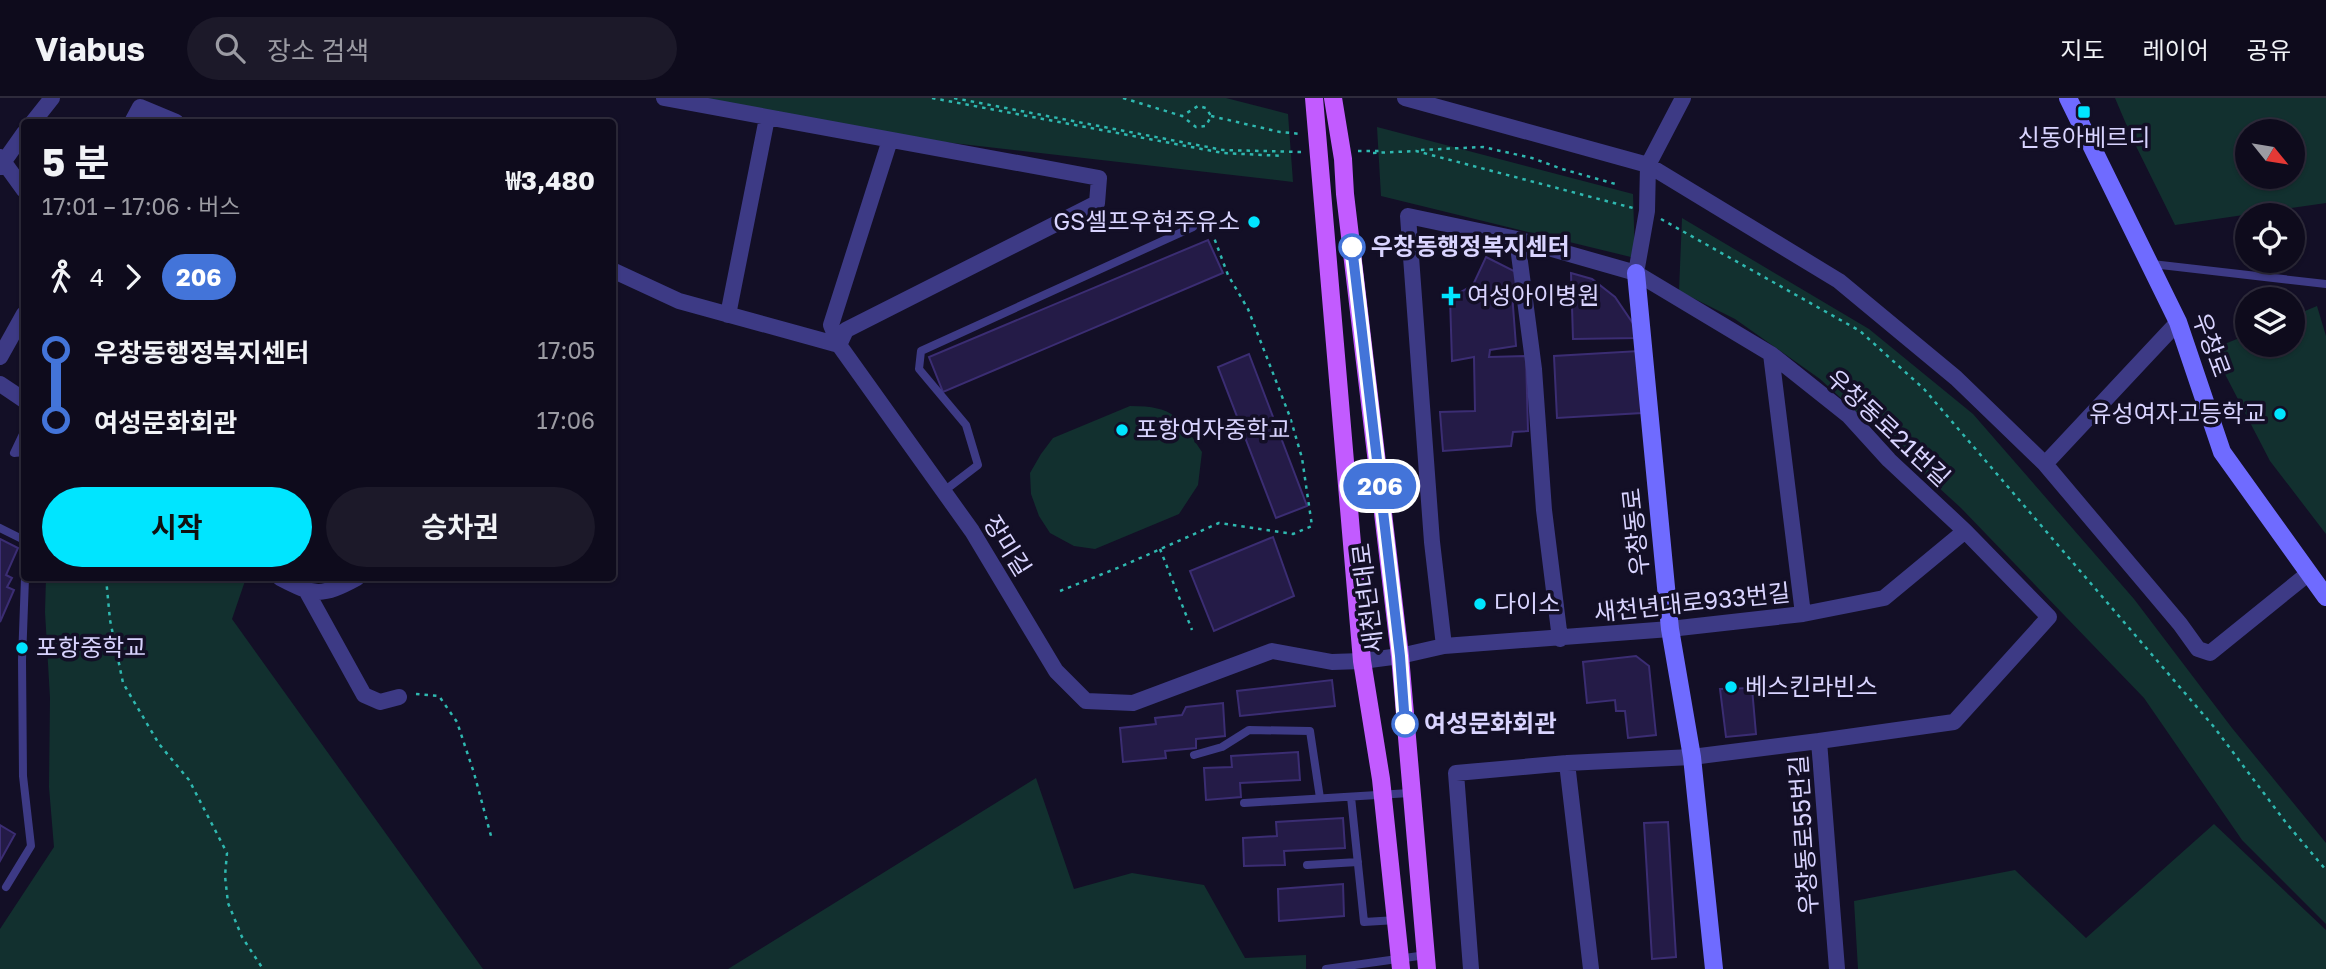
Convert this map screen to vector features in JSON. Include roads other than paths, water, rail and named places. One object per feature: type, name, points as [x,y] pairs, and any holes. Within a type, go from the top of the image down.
[{"type":"main road","name":"새천년대로","points":[[1314,98],[1362,661],[1383,796],[1401,963]]},
{"type":"main road","name":"새천년대로","points":[[1333,98],[1343,159],[1400,656],[1426,962]]},
{"type":"main road","name":"우창로","points":[[2068,98],[2178,322],[2222,452],[2325,594]]},
{"type":"main road","name":"우창동로","points":[[1636,273],[1670,629],[1692,757],[1714,969]]},
{"type":"street","points":[[35,119],[52,98]]},
{"type":"street","points":[[664,98],[1098,178],[1097,203],[846,330],[839,345]]},
{"type":"street","points":[[1405,98],[1648,165],[1839,281],[1956,378],[2045,464],[2198,649],[2210,653],[2309,573]]},
{"type":"street","name":"우창동로","points":[[1636,273],[1647,211],[1648,165],[1683,98]]},
{"type":"street","points":[[134,119],[140,107],[169,119]]},
{"type":"street","points":[[728,315],[767,118]]},
{"type":"street","points":[[21,137],[1,161],[21,186]]},
{"type":"street","points":[[839,345],[831,325],[890,140]]},
{"type":"street","name":"우창동로21번길","points":[[1444,646],[1432,542],[1408,216],[1517,239],[1636,273],[1770,354],[1849,416],[1889,460],[1965,531],[2049,617],[1954,722],[1819,741]]},
{"type":"street","points":[[1517,239],[1534,369],[1544,510],[1560,639]]},
{"type":"street","points":[[616,272],[679,301],[839,345]]},
{"type":"street","points":[[0,357],[21,319]]},
{"type":"street","points":[[2045,464],[2178,322]]},
{"type":"street","name":"장미길","points":[[839,345],[972,531],[1056,671],[1086,701],[1133,703],[1272,651],[1332,662],[1400,656]]},
{"type":"street","points":[[1770,354],[1803,614]]},
{"type":"street","points":[[0,384],[21,398]]},
{"type":"street","name":"새천년대로933번길","points":[[1400,656],[1444,646],[1560,639],[1803,614],[1884,598],[1965,531]]},
{"type":"street","points":[[286,581],[306,592],[330,591],[351,581]]},
{"type":"street","points":[[306,592],[364,695],[380,702],[399,697]]},
{"type":"street","name":"우창동로55번길","points":[[1471,969],[1456,773],[1567,763],[1692,757],[1819,741],[1837,969]]},
{"type":"street","points":[[1567,763],[1591,969]]},
{"type":"lane","points":[[944,491],[978,465],[966,425],[919,369],[921,351],[1193,227]]},
{"type":"lane","points":[[2148,264],[2178,265],[2326,284]]},
{"type":"lane","points":[[21,438],[14,453],[21,452]]},
{"type":"lane","points":[[0,528],[21,538]]},
{"type":"lane","points":[[6,887],[31,846],[23,776],[22,660],[25,581]]},
{"type":"lane","points":[[1194,755],[1222,747],[1249,730],[1310,731],[1320,798]]},
{"type":"lane","points":[[1244,803],[1410,793]]},
{"type":"lane","points":[[1351,797],[1364,922],[1396,920]]},
{"type":"lane","points":[[1307,865],[1358,862]]},
{"type":"lane","points":[[1326,969],[1426,962]]},
{"type":"place","name":"신동아베르디","points":[[2084,112]]},
{"type":"place","name":"GS셀프우현주유소","points":[[1254,222]]},
{"type":"place","name":"우창동행정복지센터","points":[[1352,247]]},
{"type":"place","name":"여성아이병원","points":[[1451,296]]},
{"type":"place","name":"유성여자고등학교","points":[[2280,414]]},
{"type":"place","name":"포항여자중학교","points":[[1122,430]]},
{"type":"place","name":"다이소","points":[[1480,604]]},
{"type":"place","name":"포항중학교","points":[[22,648]]},
{"type":"place","name":"베스킨라빈스","points":[[1731,687]]},
{"type":"place","name":"여성문화회관","points":[[1405,724]]}]
